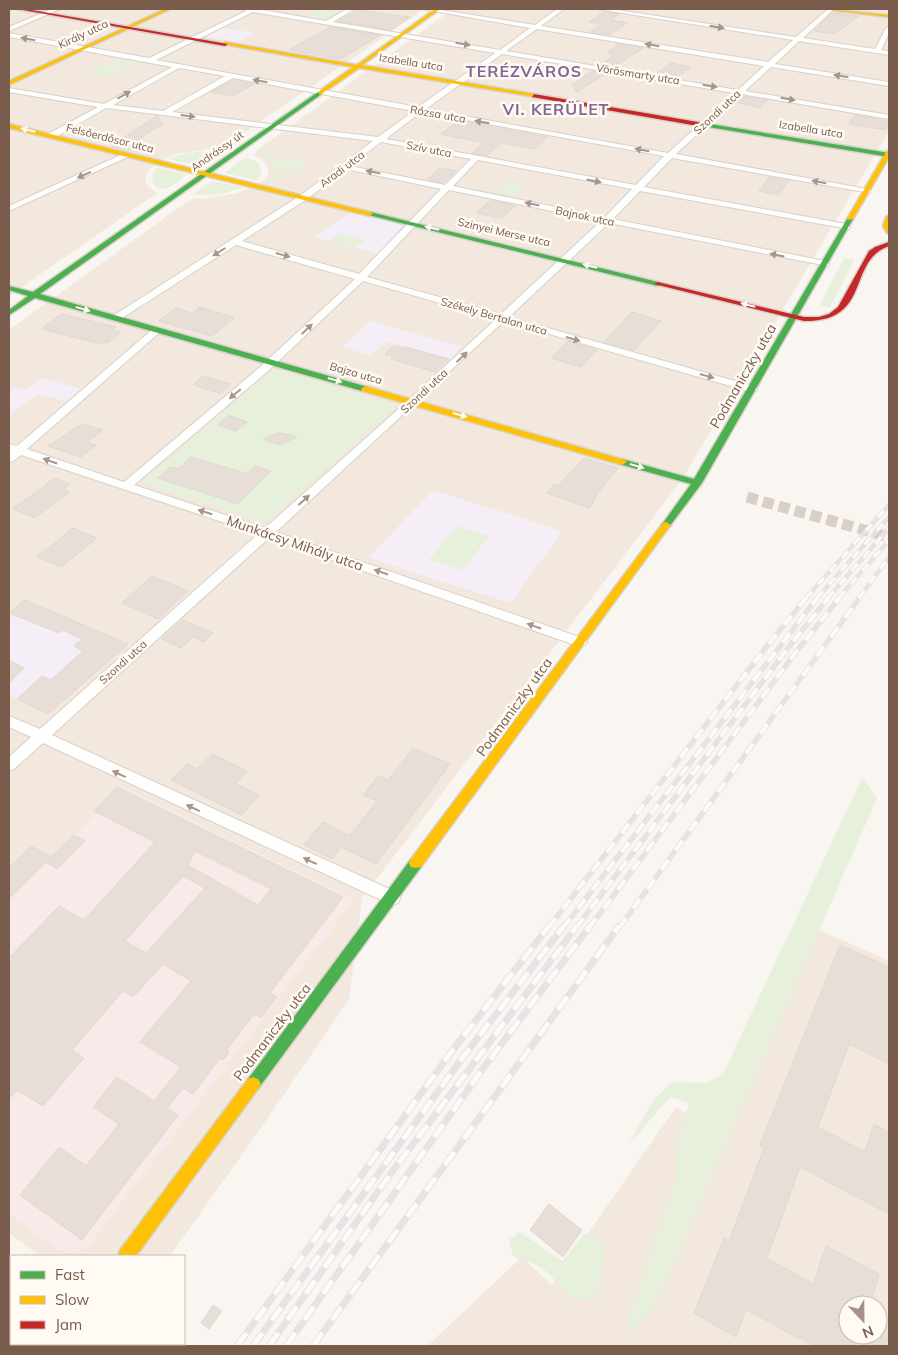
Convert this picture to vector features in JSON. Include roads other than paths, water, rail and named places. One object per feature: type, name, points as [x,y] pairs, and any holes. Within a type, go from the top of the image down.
[{"type":"street","name":"Izabella utca","points":[[20,9],[52,11],[128,27],[703,125],[889,154]]},
{"type":"street","name":"Király utca","points":[[9,83],[168,9]]},
{"type":"street","points":[[148,61],[251,9]]},
{"type":"street","name":"Vörösmarty utca","points":[[251,9],[889,117]]},
{"type":"street","points":[[328,22],[351,9]]},
{"type":"street","points":[[433,9],[889,84]]},
{"type":"street","name":"Andrássy út","points":[[9,313],[321,93],[433,9]]},
{"type":"street","name":"Aradi utca","points":[[116,318],[304,197],[419,110],[560,9]]},
{"type":"street","points":[[600,9],[889,53]]},
{"type":"street","points":[[831,9],[889,14]]},
{"type":"street","name":"Szondi utca","points":[[9,765],[413,402],[503,319],[606,220],[670,155],[831,9]]},
{"type":"street","points":[[860,9],[889,14]]},
{"type":"street","points":[[9,29],[52,11]]},
{"type":"street","points":[[877,51],[889,30]]},
{"type":"street","name":"Rózsa utca","points":[[9,35],[176,67],[867,191]]},
{"type":"street","points":[[50,136],[176,67]]},
{"type":"street","points":[[165,113],[231,76]]},
{"type":"street","name":"Szív utca","points":[[9,90],[105,106],[381,140],[846,227]]},
{"type":"street","name":"Felsőerdősor utca","points":[[9,126],[206,173]]},
{"type":"street","name":"Podmaniczky utca","points":[[127,1255],[697,483],[889,154]]},
{"type":"street","points":[[9,209],[128,155]]},
{"type":"street","points":[[126,486],[271,362],[362,277],[475,159]]},
{"type":"street","name":"Bajnok utca","points":[[346,167],[448,186],[825,264]]},
{"type":"street","name":"Szinyei Merse utca","points":[[206,173],[816,320],[832,317],[840,311],[873,251],[889,244]]},
{"type":"street","points":[[889,217],[886,226],[889,232]]},
{"type":"street","name":"Székely Bertalan utca","points":[[236,242],[752,389]]},
{"type":"street","name":"Bajza utca","points":[[9,288],[697,483]]},
{"type":"street","points":[[9,459],[14,449],[157,330]]},
{"type":"street","name":"Munkácsy Mihály utca","points":[[14,449],[268,533],[580,642]]},
{"type":"street","points":[[9,721],[392,898]]},
{"type":"street","points":[[118,1255],[133,1246]]},
{"type":"tunnel","points":[[747,497],[889,537]]},
{"type":"tram line","points":[[845,9],[889,14]]},
{"type":"railway","points":[[806,598],[889,505]]},
{"type":"railway","points":[[817,598],[889,517]]},
{"type":"railway","points":[[828,598],[889,528]]},
{"type":"railway","points":[[839,598],[889,540]]},
{"type":"railway","points":[[859,598],[889,557]]},
{"type":"railway","points":[[548,928],[807,597]]},
{"type":"railway","points":[[563,928],[818,597]]},
{"type":"railway","points":[[576,928],[788,648],[829,597]]},
{"type":"railway","points":[[589,928],[796,652],[840,597]]},
{"type":"railway","points":[[619,928],[860,597]]},
{"type":"railway","points":[[237,1346],[452,1051],[549,926]]},
{"type":"railway","points":[[253,1346],[463,1057],[564,926]]},
{"type":"railway","points":[[269,1346],[386,1180],[577,926]]},
{"type":"railway","points":[[286,1346],[482,1070],[590,926]]},
{"type":"railway","points":[[313,1346],[619,926]]},
{"type":"district","name":"TERÉZVÁROS","points":[[524,71]]},
{"type":"district","name":"VI. KERÜLET","points":[[556,109]]}]
